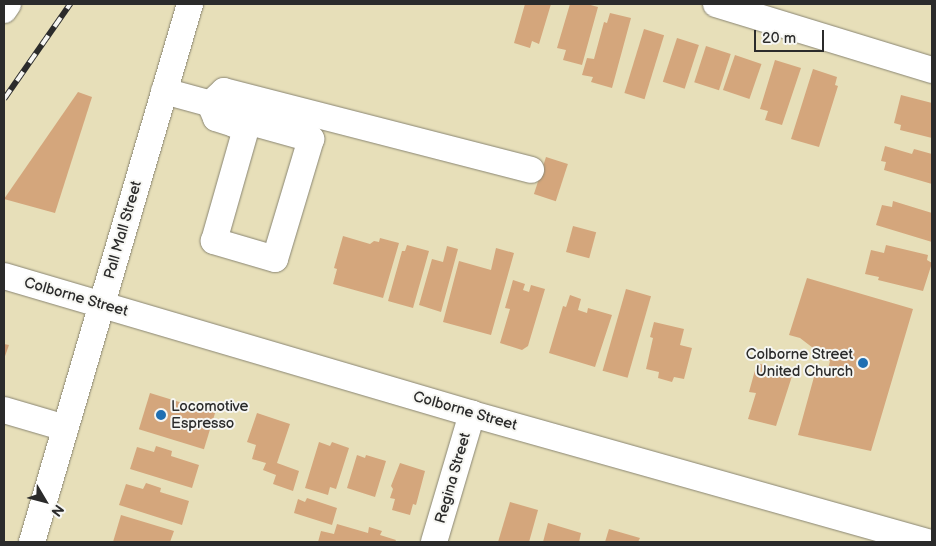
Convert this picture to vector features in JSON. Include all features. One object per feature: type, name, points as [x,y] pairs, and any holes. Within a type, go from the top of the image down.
[{"type":"street","points":[[4,10],[8,4]]},
{"type":"street","name":"Pall Mall Street","points":[[32,542],[190,4]]},
{"type":"street","points":[[716,4],[932,70]]},
{"type":"street","points":[[164,91],[237,111],[245,121],[311,139],[275,259],[214,241],[245,121]]},
{"type":"street","points":[[210,104],[224,92],[530,170]]},
{"type":"street","name":"Colborne Street","points":[[4,276],[472,414],[927,542]]},
{"type":"street","points":[[4,410],[65,428]]},
{"type":"street","name":"Regina Street","points":[[434,542],[472,414]]},
{"type":"street","points":[[927,542],[932,525]]},
{"type":"building","points":[[525,4],[551,4],[539,44],[532,41],[530,48],[514,43]]},
{"type":"building","points":[[570,4],[587,4],[598,7],[582,65],[563,60],[566,50],[557,48]]},
{"type":"building","points":[[610,13],[631,18],[612,88],[591,82],[593,77],[582,75],[587,58],[594,59],[604,22],[607,23]]},
{"type":"building","points":[[644,29],[664,35],[644,99],[624,93]]},
{"type":"building","points":[[677,38],[699,45],[685,89],[663,82]]},
{"type":"building","points":[[706,46],[731,54],[719,90],[694,82]]},
{"type":"building","points":[[735,55],[761,64],[749,99],[723,90]]},
{"type":"building","points":[[775,60],[801,68],[782,125],[765,120],[768,111],[760,109]]},
{"type":"building","points":[[813,69],[837,77],[835,85],[838,86],[819,147],[791,139]]},
{"type":"building","points":[[78,92],[92,97],[55,213],[4,199]]},
{"type":"building","points":[[901,95],[932,103],[932,138],[900,130],[901,125],[894,123]]},
{"type":"building","points":[[885,146],[912,154],[914,149],[932,154],[932,184],[884,170],[886,162],[881,161]]},
{"type":"building","points":[[546,157],[568,164],[556,201],[534,194]]},
{"type":"building","points":[[893,201],[932,213],[932,242],[876,225],[882,205],[892,207]]},
{"type":"building","points":[[573,226],[596,232],[589,258],[566,252]]},
{"type":"building","points":[[343,236],[370,244],[374,241],[379,242],[380,238],[399,243],[383,298],[333,284],[337,269],[334,268]]},
{"type":"building","points":[[407,245],[429,251],[413,308],[388,301],[402,251],[405,251]]},
{"type":"building","points":[[886,245],[928,255],[927,260],[932,263],[923,291],[878,280],[879,277],[865,274],[871,250],[884,253]]},
{"type":"building","points":[[447,246],[458,249],[441,312],[419,305],[432,259],[443,262]]},
{"type":"building","points":[[496,248],[514,253],[491,335],[443,322],[459,261],[491,270]]},
{"type":"building","name":"Colborne Street United Church","points":[[807,278],[913,309],[871,451],[798,435],[817,366],[828,369],[830,361],[800,338],[789,335]]},
{"type":"building","points":[[513,280],[525,284],[523,290],[529,292],[531,285],[545,289],[528,346],[522,350],[500,343],[510,309],[505,308]]},
{"type":"building","points":[[626,289],[651,296],[628,378],[603,371]]},
{"type":"building","points":[[570,295],[581,299],[578,310],[587,313],[588,308],[612,315],[595,367],[549,353],[563,306],[566,307]]},
{"type":"building","points":[[654,322],[684,329],[680,345],[692,348],[684,379],[674,377],[672,382],[658,378],[659,372],[646,369],[653,338],[650,337]]},
{"type":"building","points":[[4,344],[9,345],[4,359]]},
{"type":"building","points":[[757,363],[793,373],[776,426],[748,419],[756,393],[749,392]]},
{"type":"building","points":[[150,393],[215,413],[204,449],[139,429]]},
{"type":"building","points":[[257,413],[290,424],[277,463],[299,471],[293,491],[273,484],[276,475],[263,470],[266,463],[252,459],[256,445],[247,442]]},
{"type":"building","points":[[319,442],[330,446],[332,442],[349,448],[336,489],[330,487],[328,495],[305,488]]},
{"type":"building","points":[[156,446],[172,451],[171,456],[199,465],[192,488],[130,469],[137,447],[154,452]]},
{"type":"building","points":[[357,455],[365,458],[366,455],[386,461],[375,497],[347,488]]},
{"type":"building","points":[[400,463],[425,471],[416,505],[413,504],[410,515],[392,510],[395,499],[390,498],[393,489],[391,486]]},
{"type":"building","points":[[146,483],[161,488],[160,492],[189,501],[182,525],[119,505],[126,484],[143,489]]},
{"type":"building","points":[[307,498],[337,508],[332,525],[294,513],[298,499],[305,502]]},
{"type":"building","points":[[510,502],[538,510],[529,542],[498,542]]},
{"type":"building","points":[[121,515],[174,531],[170,542],[113,542]]},
{"type":"building","points":[[548,523],[581,533],[579,542],[543,542]]},
{"type":"building","points":[[337,524],[368,533],[369,527],[382,531],[380,535],[396,540],[395,542],[318,542],[321,531],[334,534]]},
{"type":"building","points":[[609,529],[640,538],[638,542],[605,542]]},
{"type":"railway","points":[[4,99],[70,4]]},
{"type":"place","name":"Colborne Street United Church","points":[[863,363]]},
{"type":"place","name":"Locomotive Espresso","points":[[161,415]]}]
